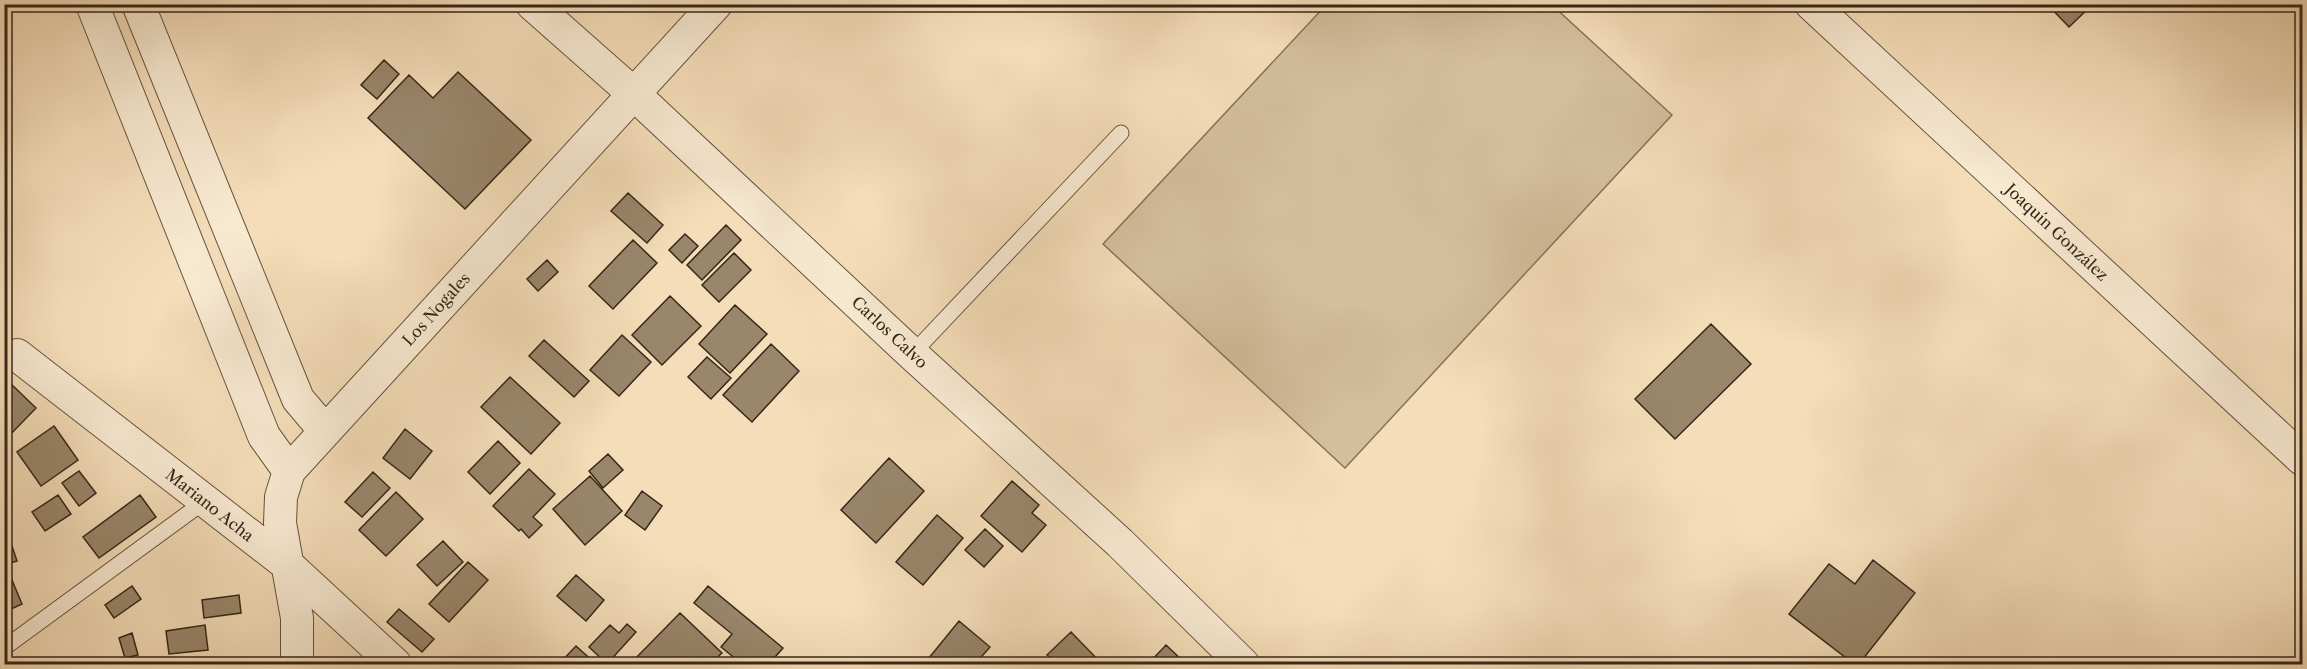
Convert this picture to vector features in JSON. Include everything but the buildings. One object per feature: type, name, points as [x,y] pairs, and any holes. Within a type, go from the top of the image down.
[{"type":"street","points":[[92,4],[264,436],[289,471]]},
{"type":"street","points":[[138,4],[298,399],[325,431]]},
{"type":"street","name":"Carlos Calvo","points":[[532,4],[635,94],[912,354],[1120,543],[1243,664]]},
{"type":"street","name":"Los Nogales","points":[[297,664],[297,618],[280,523],[281,497],[289,471],[716,4]]},
{"type":"street","name":"Joaquín González","points":[[1810,4],[2302,459]]},
{"type":"street","name":"Mariano Acha","points":[[17,355],[289,566],[395,664]]},
{"type":"lane","points":[[912,354],[1121,133]]},
{"type":"lane","points":[[4,648],[205,501]]},
{"type":"shaded area","points":[[1326,5],[1552,5],[1672,115],[1345,468],[1103,244]]}]
